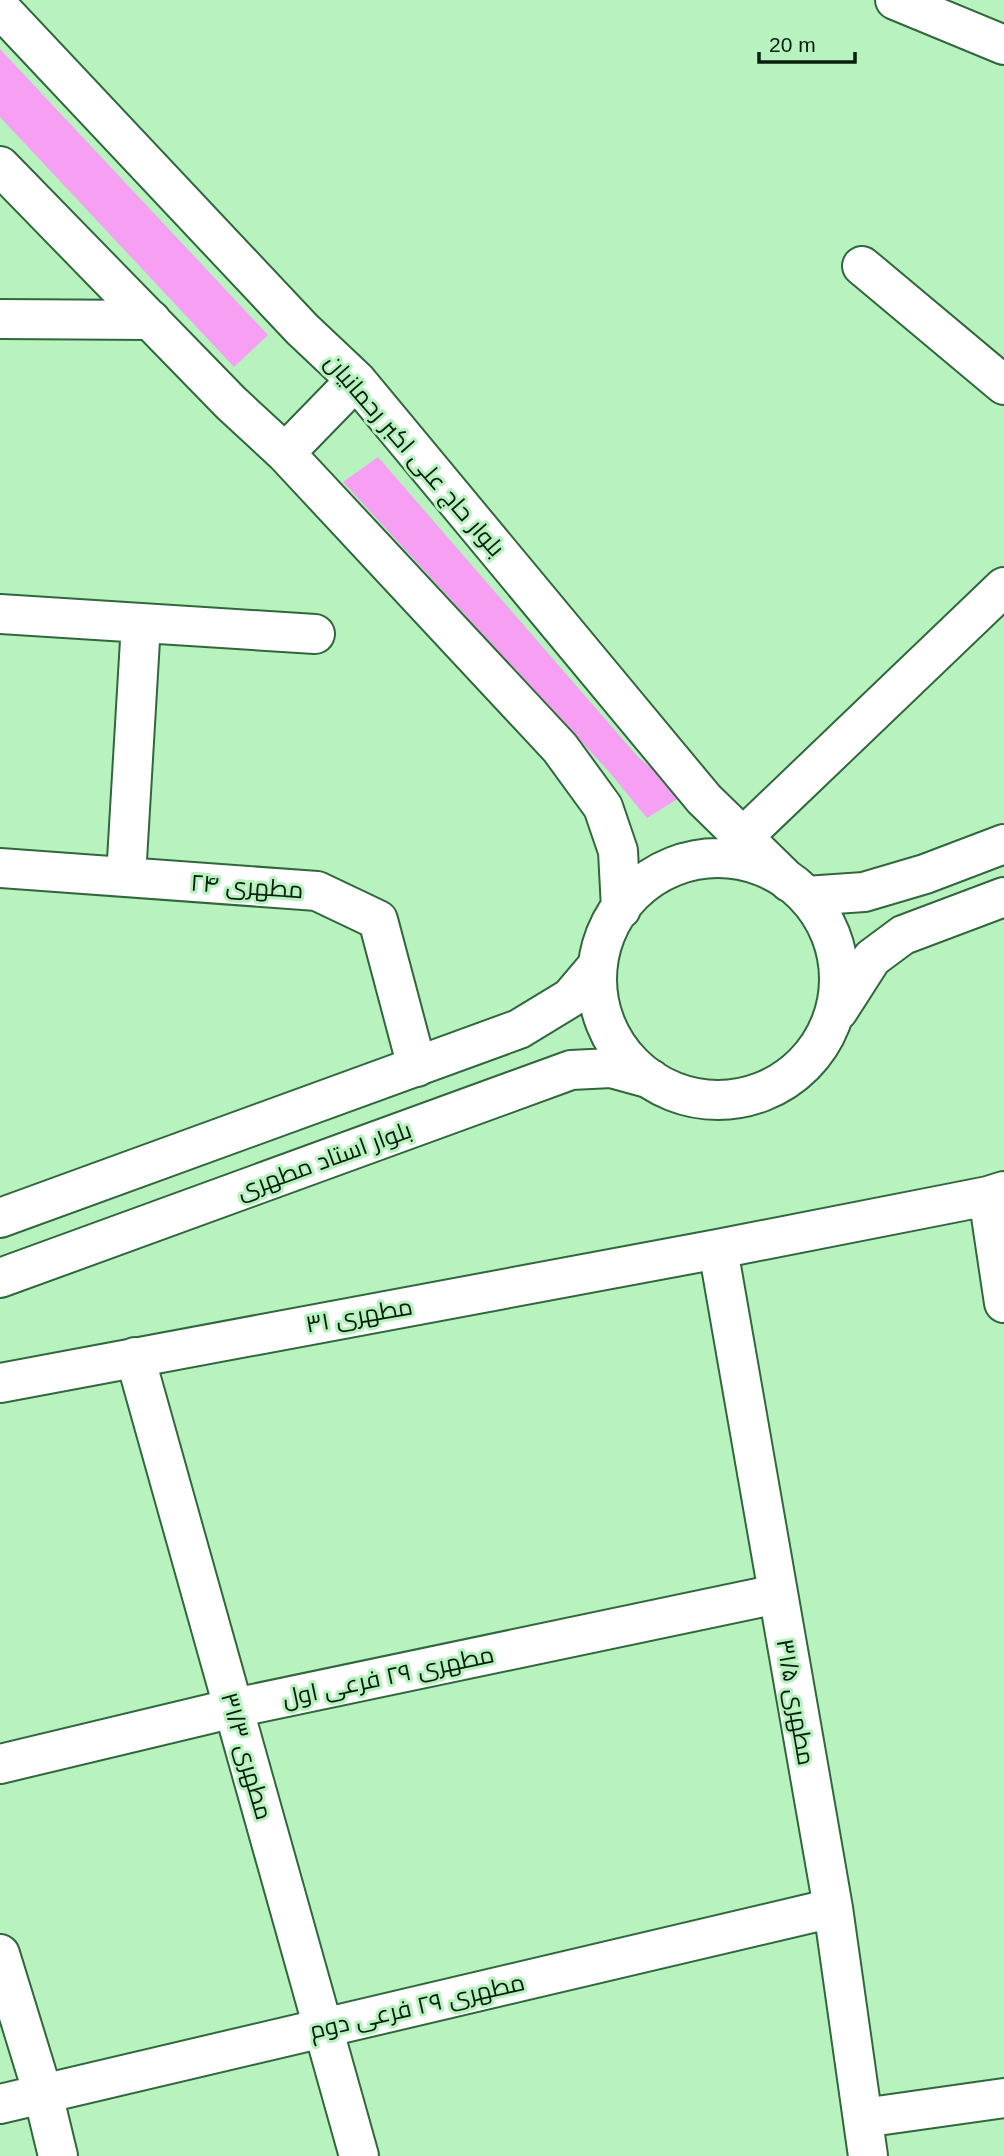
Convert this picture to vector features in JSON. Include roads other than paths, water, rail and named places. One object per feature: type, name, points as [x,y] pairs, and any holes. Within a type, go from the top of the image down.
[{"type":"street","points":[[895,0],[1004,46]]},
{"type":"street","name":"بلوار حاج علی اکبر رحمانیان","points":[[2,6],[302,329],[356,380],[704,799],[797,889]]},
{"type":"street","points":[[0,166],[231,403],[285,453],[560,748],[603,807],[618,851],[621,909]]},
{"type":"street","points":[[862,266],[1004,385]]},
{"type":"street","points":[[0,319],[151,320]]},
{"type":"street","points":[[285,453],[356,380]]},
{"type":"street","points":[[743,837],[1004,587]]},
{"type":"street","points":[[0,614],[315,634]]},
{"type":"street","points":[[126,877],[141,623]]},
{"type":"street","points":[[797,889],[864,892],[925,874],[1004,844]]},
{"type":"street","points":[[835,1016],[840,974],[831,933],[797,889],[776,872],[739,859],[701,859],[664,871],[632,893],[610,925],[598,962],[598,1000],[611,1037],[635,1067],[667,1089],[704,1100],[746,1097],[785,1081],[816,1053],[835,1016],[872,958],[903,935],[1004,897]]},
{"type":"street","name":"مطهری ۲۴","points":[[0,868],[317,891],[378,920],[418,1067]]},
{"type":"street","points":[[0,1218],[519,1029],[570,998],[598,965]]},
{"type":"street","name":"بلوار استاد مطهری","points":[[0,1278],[570,1070],[611,1068],[651,1079]]},
{"type":"street","points":[[996,1194],[1004,1303]]},
{"type":"street","name":"مطهری ۳۱","points":[[0,1382],[718,1249],[996,1194]]},
{"type":"street","name":"مطهری ۳۱/۵","points":[[718,1249],[833,1908],[869,2156]]},
{"type":"street","name":"مطهری ۳۱/۳","points":[[135,1357],[359,2156]]},
{"type":"street","name":"مطهری ۲۹ فرعی اول","points":[[0,1764],[234,1708],[777,1594]]},
{"type":"street","name":"مطهری ۲۹ فرعی دوم","points":[[0,2104],[833,1908]]},
{"type":"street","points":[[0,1954],[43,2094],[58,2156]]},
{"type":"street","points":[[863,2118],[1004,2098]]}]
